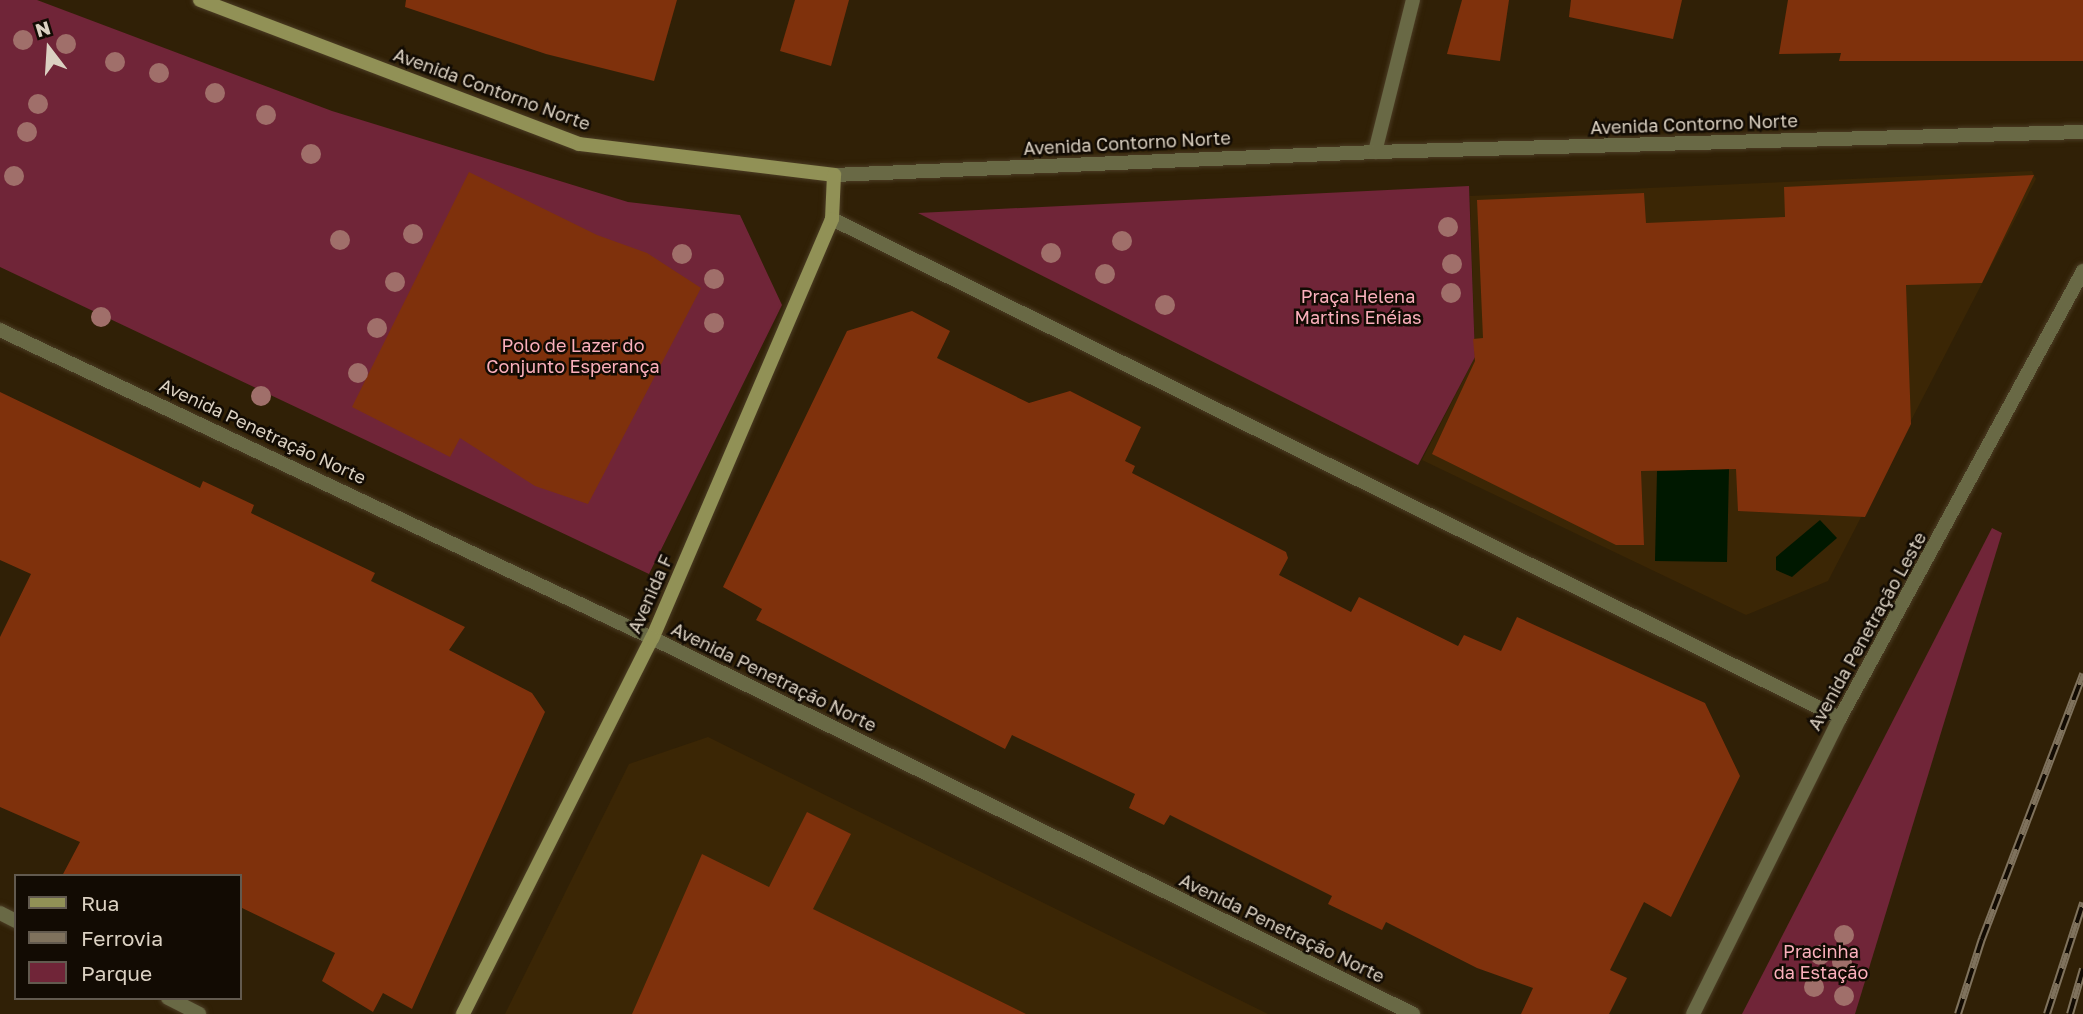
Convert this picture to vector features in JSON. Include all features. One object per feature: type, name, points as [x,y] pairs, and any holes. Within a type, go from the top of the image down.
[{"type":"street","name":"Avenida Contorno Norte","points":[[200,0],[579,144],[834,175],[1375,152],[2083,132]]},
{"type":"street","points":[[1375,152],[1413,0]]},
{"type":"street","name":"Avenida F","points":[[463,1014],[652,638],[832,219],[834,175]]},
{"type":"street","points":[[832,219],[1840,718]]},
{"type":"street","name":"Avenida Penetração Leste","points":[[1693,1014],[1840,718],[2083,271]]},
{"type":"street","name":"Avenida Penetração Norte","points":[[0,330],[652,638],[1413,1014]]},
{"type":"street","points":[[172,1000],[199,1014]]},
{"type":"shaded area","points":[[2032,171],[2036,179],[1828,581],[1746,615],[1422,460],[1475,357],[1470,196]]},
{"type":"shaded area","points":[[1729,469],[1727,562],[1655,561],[1657,471]]},
{"type":"shaded area","points":[[1820,520],[1837,538],[1792,577],[1776,570],[1776,557]]},
{"type":"shaded area","points":[[708,737],[1268,1014],[505,1014],[629,764]]},
{"type":"green space","name":"Polo de Lazer do Conjunto Esperança","points":[[0,0],[37,0],[332,111],[628,202],[740,215],[782,305],[649,574],[0,267]]},
{"type":"green space","name":"Praça Helena Martins Enéias","points":[[1469,186],[1475,357],[1418,465],[918,213]]},
{"type":"green space","name":"Pracinha da Estação","points":[[1992,528],[2002,533],[1855,1014],[1742,1014]]},
{"type":"building","points":[[406,0],[677,0],[654,81],[546,54],[405,7]]},
{"type":"building","points":[[795,0],[849,0],[831,66],[780,51]]},
{"type":"building","points":[[1462,0],[1509,0],[1500,61],[1447,54]]},
{"type":"building","points":[[1571,0],[1682,0],[1673,39],[1569,17]]},
{"type":"building","points":[[1788,0],[2083,0],[2083,61],[1839,61],[1841,53],[1779,54]]},
{"type":"building","points":[[469,172],[597,235],[647,253],[701,288],[588,504],[535,486],[460,438],[450,457],[352,407]]},
{"type":"building","points":[[2034,175],[1982,283],[1906,285],[1911,424],[1865,517],[1738,511],[1736,469],[1641,471],[1644,545],[1616,545],[1432,454],[1475,361],[1473,339],[1483,338],[1477,200],[1644,193],[1646,223],[1785,217],[1784,187]]},
{"type":"building","points":[[912,311],[950,331],[937,358],[1029,403],[1070,391],[1141,427],[1125,461],[1135,466],[1132,473],[1286,552],[1288,558],[1279,575],[1351,612],[1359,597],[1458,646],[1464,635],[1501,651],[1517,617],[1705,703],[1740,776],[1671,917],[1644,902],[1610,970],[1627,978],[1609,1014],[1521,1014],[1533,988],[1477,968],[1386,922],[1382,930],[1328,904],[1332,896],[1170,815],[1164,825],[1129,808],[1135,794],[1012,735],[1005,749],[756,620],[762,609],[723,587],[847,331]]},
{"type":"building","points":[[0,392],[200,488],[203,481],[254,505],[251,513],[375,573],[371,581],[465,627],[449,650],[532,693],[545,712],[412,1009],[383,993],[373,1012],[322,981],[335,953],[242,908],[242,874],[63,874],[80,842],[0,807],[0,637],[31,574],[0,560]]},
{"type":"building","points":[[807,812],[851,834],[813,909],[1026,1014],[632,1014],[702,854],[769,887]]},
{"type":"railway","points":[[1958,1014],[1982,939],[2083,674]]},
{"type":"railway","points":[[2047,1014],[2083,903]]},
{"type":"railway","points":[[2070,1014],[2083,969]]}]
